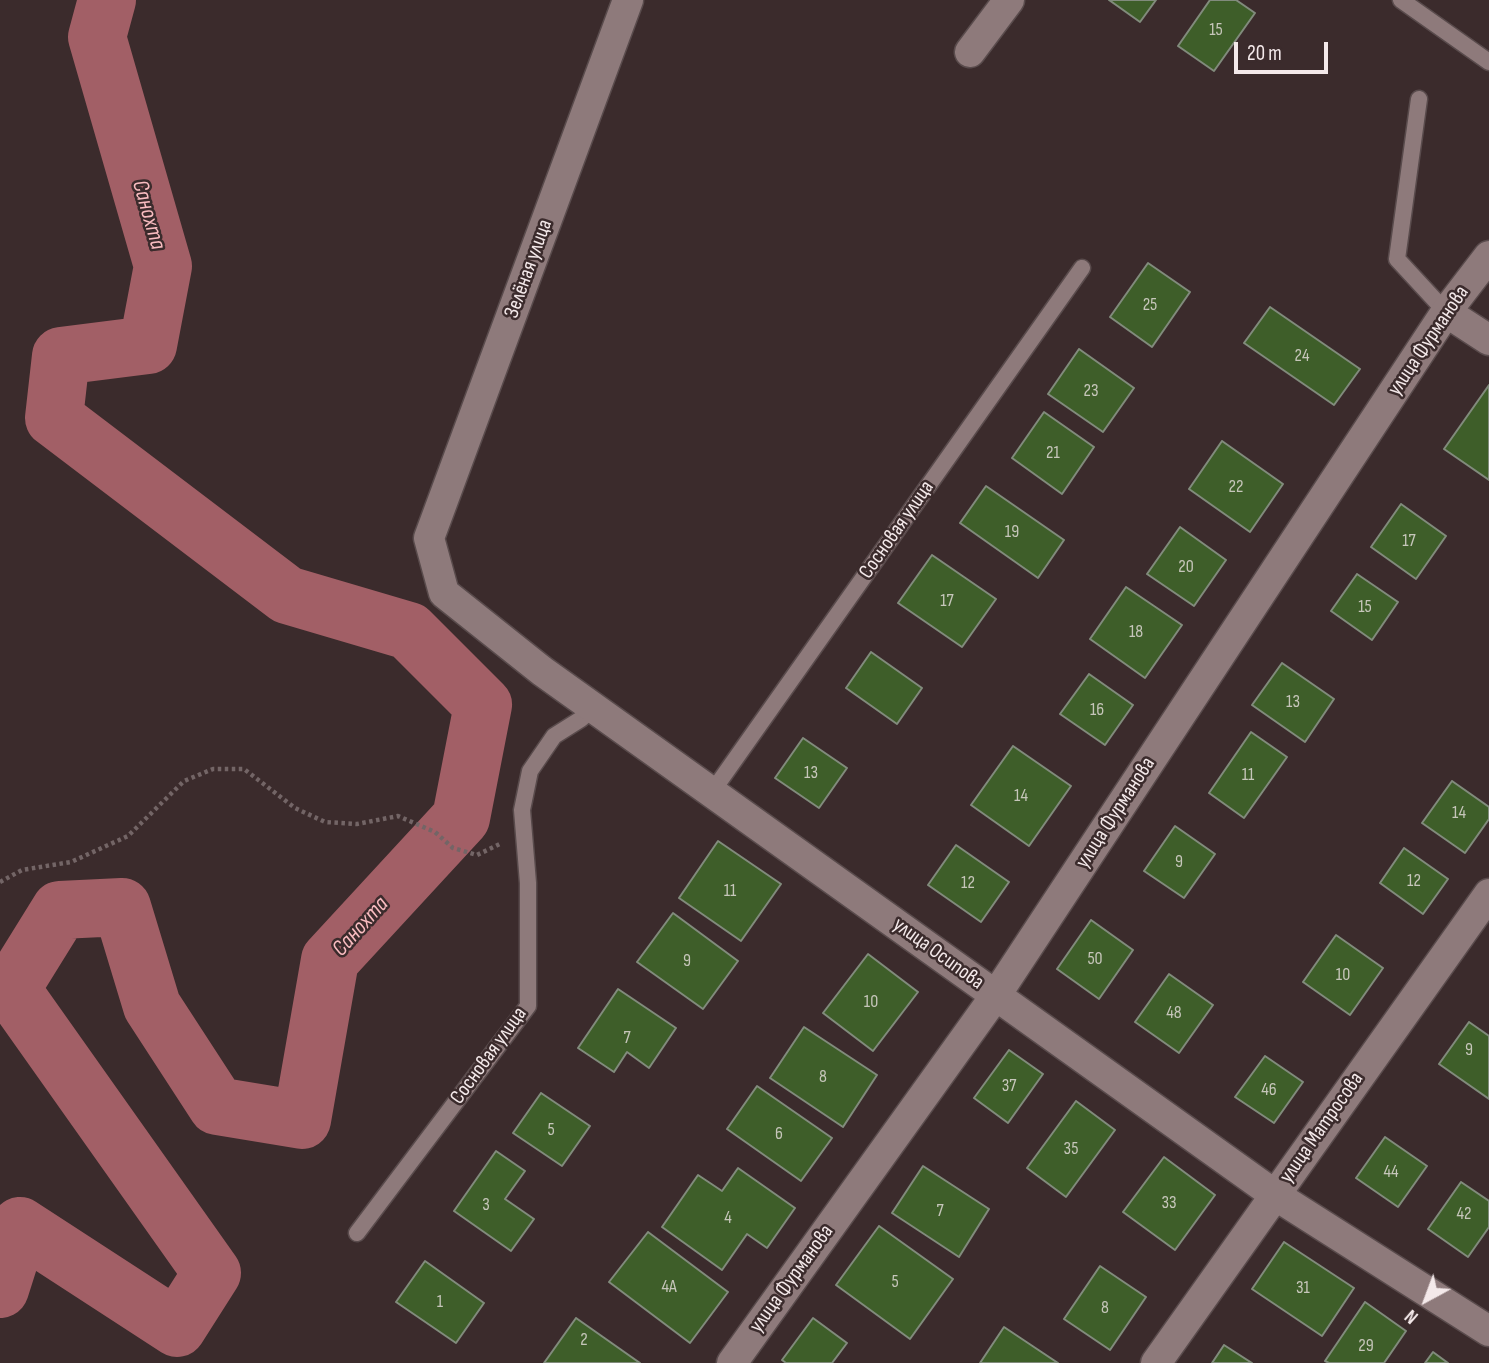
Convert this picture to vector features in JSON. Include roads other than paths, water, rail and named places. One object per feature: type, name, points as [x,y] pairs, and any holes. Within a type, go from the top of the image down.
[{"type":"street","name":"Зелёная улица","points":[[429,538],[628,0]]},
{"type":"street","points":[[970,52],[1009,0]]},
{"type":"street","name":"улица Фурманова","points":[[732,1363],[996,995],[1446,313],[1489,256]]},
{"type":"street","points":[[1446,313],[1489,340]]},
{"type":"street","name":"улица Осипова","points":[[429,538],[444,593],[542,671],[1275,1195],[1489,1331]]},
{"type":"street","name":"улица Матросова","points":[[1156,1363],[1489,894]]},
{"type":"lane","points":[[1401,0],[1489,62]]},
{"type":"lane","points":[[1419,99],[1397,259],[1446,313]]},
{"type":"lane","name":"Сосновая улица","points":[[712,792],[1082,268]]},
{"type":"lane","name":"Сосновая улица","points":[[357,1233],[528,1006],[528,883],[522,810],[530,771],[554,736],[594,708]]},
{"type":"waterway","name":"Санохта","points":[[0,1289],[20,1226],[177,1328],[212,1273],[11,989],[60,910],[122,907],[152,1006],[217,1106],[302,1120],[330,960],[461,818],[483,705],[409,631],[287,595],[54,418],[61,356],[148,345],[163,266],[97,37],[107,0]]}]
